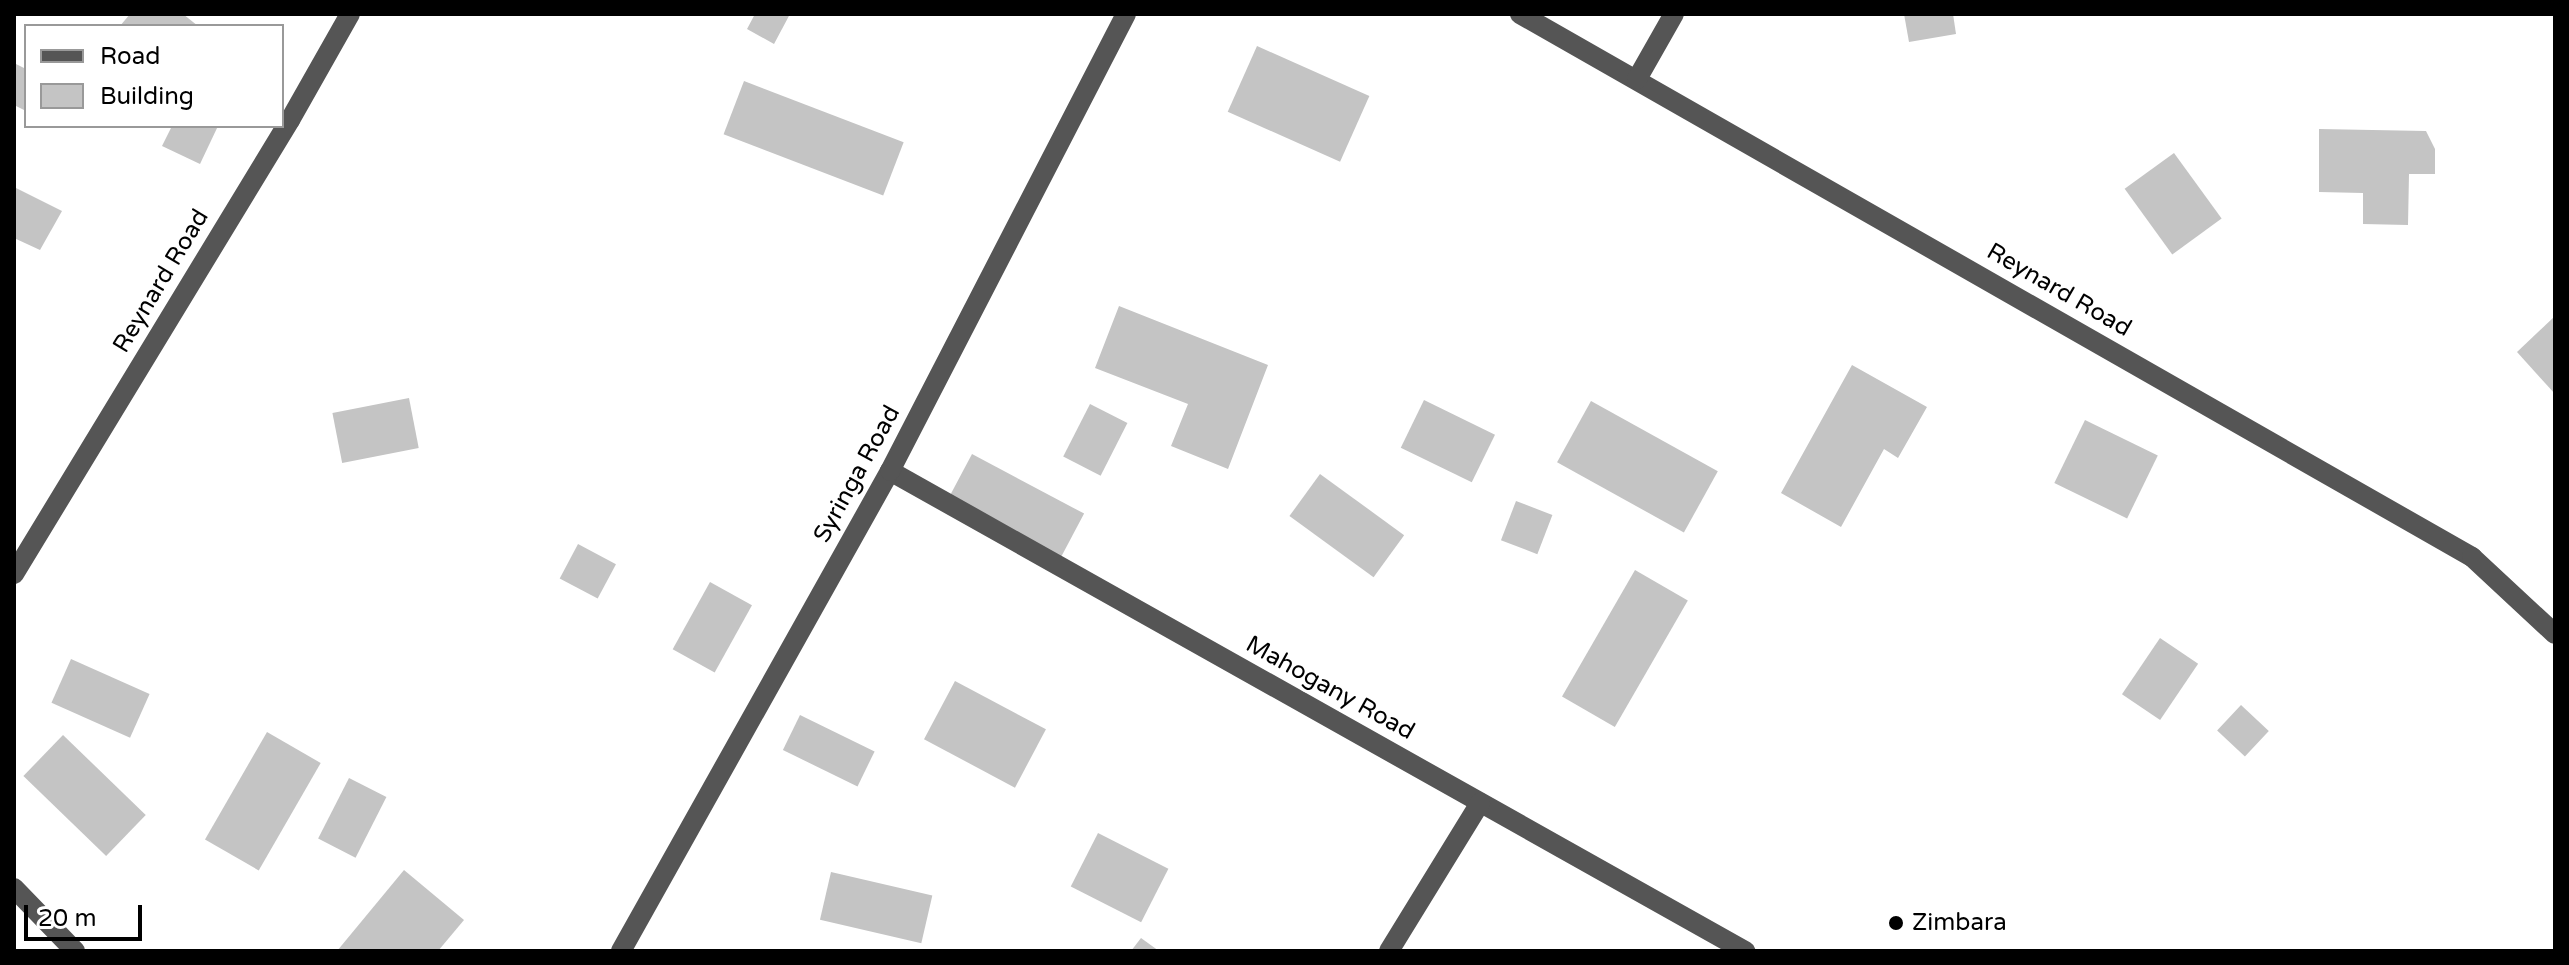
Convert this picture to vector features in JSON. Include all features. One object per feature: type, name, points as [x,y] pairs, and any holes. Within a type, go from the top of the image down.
[{"type":"street","name":"Reynard Road","points":[[14,574],[290,120],[350,14]]},
{"type":"street","name":"Syringa Road","points":[[621,951],[890,471],[1126,14]]},
{"type":"street","name":"Reynard Road","points":[[1520,14],[2472,557],[2555,634]]},
{"type":"street","points":[[1637,79],[1674,14]]},
{"type":"street","name":"Mahogany Road","points":[[890,471],[1745,951]]},
{"type":"street","points":[[1389,951],[1480,803]]},
{"type":"street","points":[[14,888],[75,951]]},
{"type":"building","points":[[130,14],[183,14],[196,24],[122,24]]},
{"type":"building","points":[[755,14],[790,14],[774,44],[747,29]]},
{"type":"building","points":[[1904,14],[1953,14],[1956,34],[1909,42]]},
{"type":"building","points":[[1257,46],[1369,96],[1340,162],[1228,112]]},
{"type":"building","points":[[14,63],[24,68],[24,110],[14,105]]},
{"type":"building","points":[[744,81],[904,142],[883,195],[724,134]]},
{"type":"building","points":[[171,128],[217,128],[200,164],[162,146]]},
{"type":"building","points":[[2319,129],[2426,131],[2435,149],[2435,174],[2409,174],[2408,225],[2363,224],[2363,193],[2319,192]]},
{"type":"building","points":[[2174,153],[2222,219],[2172,254],[2125,189]]},
{"type":"building","points":[[14,187],[62,211],[40,250],[14,238]]},
{"type":"building","points":[[1119,306],[1268,365],[1228,469],[1171,446],[1188,404],[1095,368]]},
{"type":"building","points":[[2555,316],[2555,394],[2517,352]]},
{"type":"building","points":[[1852,365],[1927,407],[1898,458],[1884,449],[1841,527],[1781,493]]},
{"type":"building","points":[[409,398],[419,448],[342,463],[332,413]]},
{"type":"building","points":[[1424,400],[1495,435],[1472,482],[1401,448]]},
{"type":"building","points":[[1591,401],[1718,471],[1684,533],[1557,462]]},
{"type":"building","points":[[1090,404],[1127,423],[1101,476],[1063,457]]},
{"type":"building","points":[[2085,420],[2158,456],[2127,518],[2054,483]]},
{"type":"building","points":[[972,454],[1084,514],[1060,560],[948,500]]},
{"type":"building","points":[[1320,474],[1404,535],[1374,577],[1289,516]]},
{"type":"building","points":[[1516,501],[1552,515],[1537,554],[1501,540]]},
{"type":"building","points":[[578,544],[616,564],[598,599],[560,578]]},
{"type":"building","points":[[1635,570],[1688,600],[1615,727],[1562,696]]},
{"type":"building","points":[[710,582],[752,605],[715,673],[673,649]]},
{"type":"building","points":[[2160,638],[2198,664],[2160,720],[2122,694]]},
{"type":"building","points":[[71,659],[150,694],[130,738],[51,703]]},
{"type":"building","points":[[955,681],[1046,729],[1015,788],[924,739]]},
{"type":"building","points":[[2241,705],[2269,731],[2245,757],[2217,731]]},
{"type":"building","points":[[800,715],[875,751],[858,786],[783,750]]},
{"type":"building","points":[[267,732],[321,763],[259,870],[205,839]]},
{"type":"building","points":[[63,735],[146,815],[106,856],[23,776]]},
{"type":"building","points":[[349,778],[386,797],[356,858],[318,839]]},
{"type":"building","points":[[1098,833],[1168,869],[1141,922],[1071,886]]},
{"type":"building","points":[[404,870],[464,920],[438,951],[337,951]]},
{"type":"building","points":[[831,872],[932,895],[921,943],[820,920]]},
{"type":"building","points":[[1141,938],[1159,951],[1131,951]]},
{"type":"place","name":"Zimbara","points":[[1896,923]]}]
